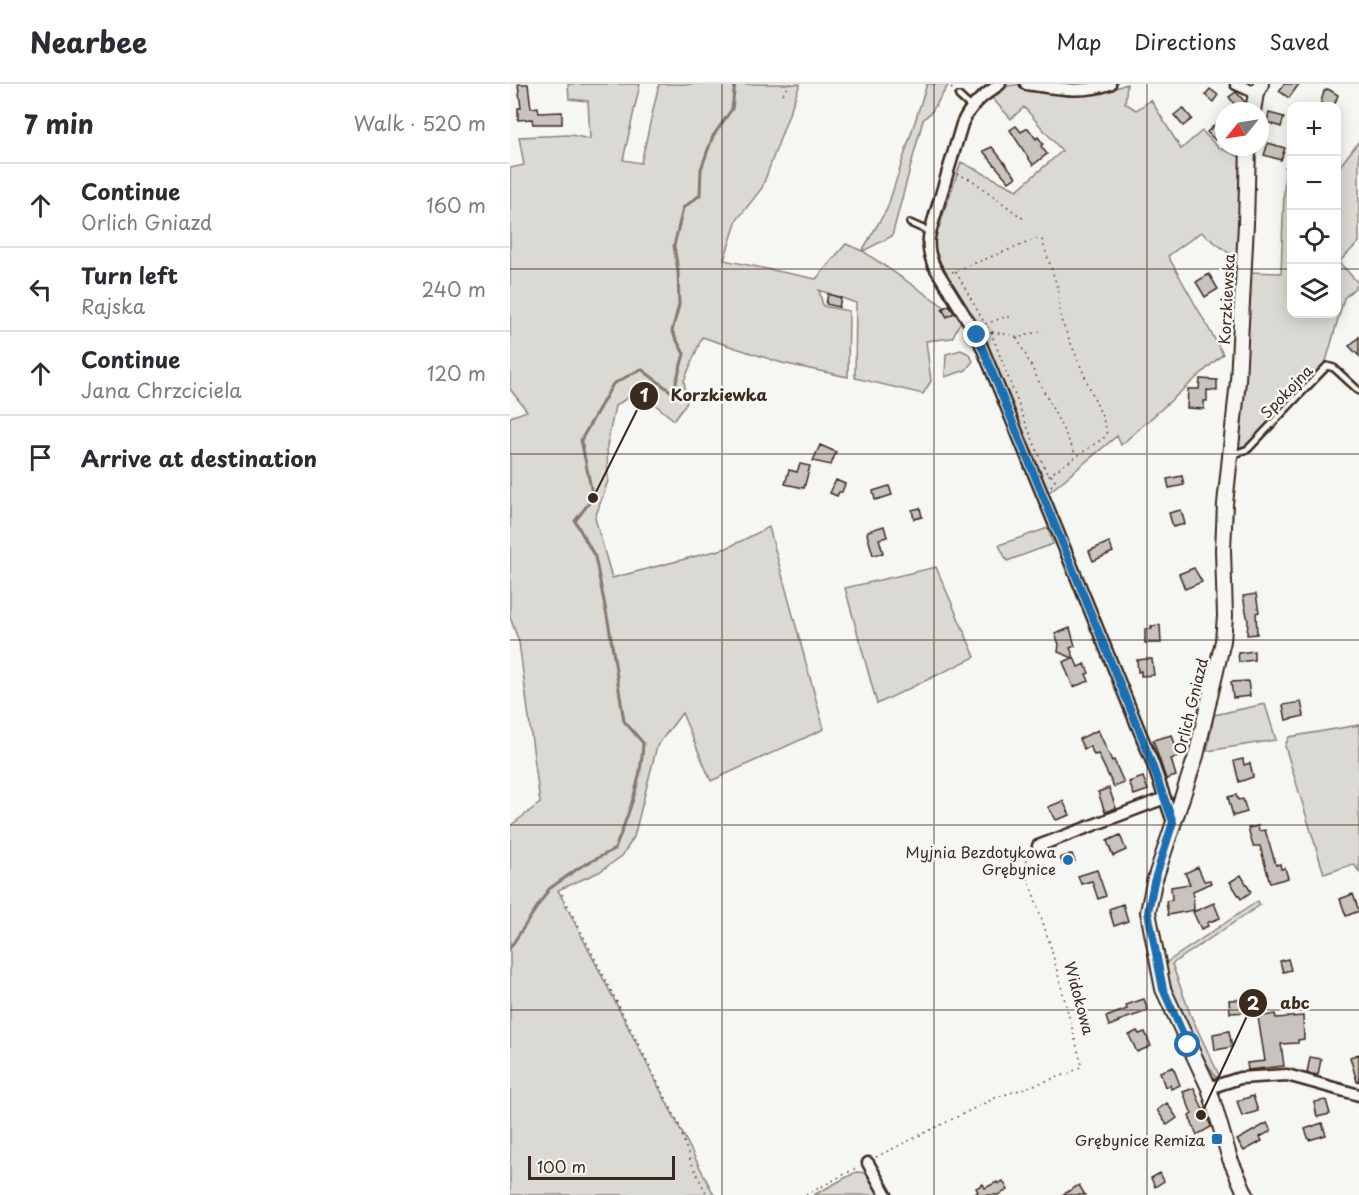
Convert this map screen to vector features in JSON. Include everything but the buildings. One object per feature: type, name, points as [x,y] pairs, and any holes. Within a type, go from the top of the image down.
[{"type":"street","points":[[1000,84],[971,107],[962,124],[927,243],[934,266],[977,335],[1047,495],[1147,748],[1173,822]]},
{"type":"street","points":[[1026,84],[1084,91],[1110,84]]},
{"type":"street","points":[[1236,84],[1258,88]]},
{"type":"street","name":"Korzkiewska","points":[[1230,454],[1238,381],[1248,156]]},
{"type":"street","name":"Orlich Gniazd","points":[[1230,454],[1223,550],[1226,582],[1223,641],[1196,756],[1154,882],[1148,912],[1163,989],[1209,1088],[1230,1159],[1246,1195]]},
{"type":"street","points":[[1038,846],[1165,798]]},
{"type":"street","points":[[1209,1088],[1240,1078],[1287,1075],[1359,1095]]},
{"type":"street","points":[[868,1163],[885,1195]]},
{"type":"lane","points":[[959,96],[971,107]]},
{"type":"lane","points":[[910,223],[930,232]]},
{"type":"lane","name":"Spokojna","points":[[1230,454],[1248,448],[1327,366],[1334,368],[1359,391]]},
{"type":"path","points":[[783,94],[791,84]]},
{"type":"path","points":[[946,84],[959,96]]},
{"type":"path","points":[[947,171],[972,180],[1025,220]]},
{"type":"path","points":[[947,275],[1036,239],[1042,240],[1057,286],[1061,320],[1107,430],[1106,437],[1050,474]]},
{"type":"path","points":[[955,270],[991,332],[1048,476],[1050,474],[1055,481],[1047,495]]},
{"type":"path","points":[[979,329],[985,324],[1005,317],[1013,317]]},
{"type":"path","points":[[1017,338],[1044,330]]},
{"type":"path","points":[[991,332],[1017,338],[1076,456]]},
{"type":"path","name":"Widokowa","points":[[868,1163],[879,1155],[995,1098],[1070,1073],[1082,1065],[1050,944],[1025,864],[1029,853],[1038,846]]},
{"type":"path","points":[[562,894],[678,1122],[690,1160],[707,1195]]},
{"type":"path","points":[[806,1195],[868,1163]]},
{"type":"shaded area","points":[[568,84],[640,84],[623,160],[641,163],[659,84],[800,84],[762,188],[737,220],[724,260],[816,279],[846,244],[862,251],[887,209],[927,84],[949,84],[932,111],[923,120],[892,236],[863,251],[962,319],[952,338],[926,341],[931,381],[923,394],[855,378],[856,303],[819,290],[823,306],[849,311],[848,377],[782,363],[702,337],[684,381],[687,402],[674,420],[638,391],[615,406],[607,446],[608,481],[595,518],[612,578],[727,548],[769,527],[824,729],[711,781],[682,713],[657,746],[634,837],[622,856],[599,872],[558,890],[714,1195],[510,1195],[510,826],[540,803],[519,642],[510,617],[510,417],[527,411],[510,389],[510,168],[524,165],[519,137],[571,135],[590,139],[588,101],[569,99]]},
{"type":"shaded area","points":[[1107,84],[1109,90],[1127,84],[1125,103],[1136,110],[1151,100],[1181,149],[1202,131],[1215,144],[1215,156],[1242,158],[1238,260],[1201,232],[1168,256],[1223,354],[1121,445],[1117,436],[1047,494],[986,342],[945,272],[933,245],[961,162],[1017,190],[1062,151],[1024,107],[1011,119],[992,98],[1008,86]]},
{"type":"shaded area","points":[[1359,141],[1359,242],[1341,260],[1341,210],[1341,165]]},
{"type":"shaded area","points":[[1285,167],[1287,168],[1287,318],[1338,318],[1325,365],[1330,369],[1246,454],[1235,461],[1250,272],[1281,273]]},
{"type":"shaded area","points":[[1341,264],[1359,284],[1344,298],[1341,309]]},
{"type":"shaded area","points":[[961,350],[969,354],[973,361],[966,370],[945,377],[946,354]]},
{"type":"shaded area","points":[[1048,528],[1053,544],[1007,561],[999,545]]},
{"type":"shaded area","points":[[936,567],[975,657],[877,704],[845,588]]},
{"type":"shaded area","points":[[1265,704],[1276,740],[1207,751],[1214,715]]},
{"type":"shaded area","points":[[1359,725],[1359,872],[1354,864],[1324,874],[1285,746],[1289,737]]},
{"type":"shaded area","points":[[1258,901],[1260,905],[1172,964],[1191,1016],[1219,1075],[1216,1078],[1179,1017],[1164,964]]},
{"type":"shaded area","points":[[856,1172],[868,1173],[880,1195],[814,1195]]},
{"type":"waterway","points":[[510,948],[549,889],[580,867],[615,849],[637,784],[643,743],[624,721],[595,557],[575,521],[593,498],[581,440],[613,384],[641,369],[673,393],[684,354],[672,331],[679,305],[678,271],[674,246],[683,208],[700,195],[701,169],[713,136],[732,109],[735,84]]},
{"type":"place","name":"Korzkiewka","points":[[593,498]]},
{"type":"place","name":"Myjnia Bezdotykowa Grębynice","points":[[1068,860]]},
{"type":"place","name":"abc","points":[[1201,1115]]},
{"type":"place","name":"Grębynice Remiza","points":[[1217,1139]]},
{"type":"route","points":[[977,335],[1153,764],[1173,822],[1154,882],[1148,912],[1163,989],[1188,1045]]}]
